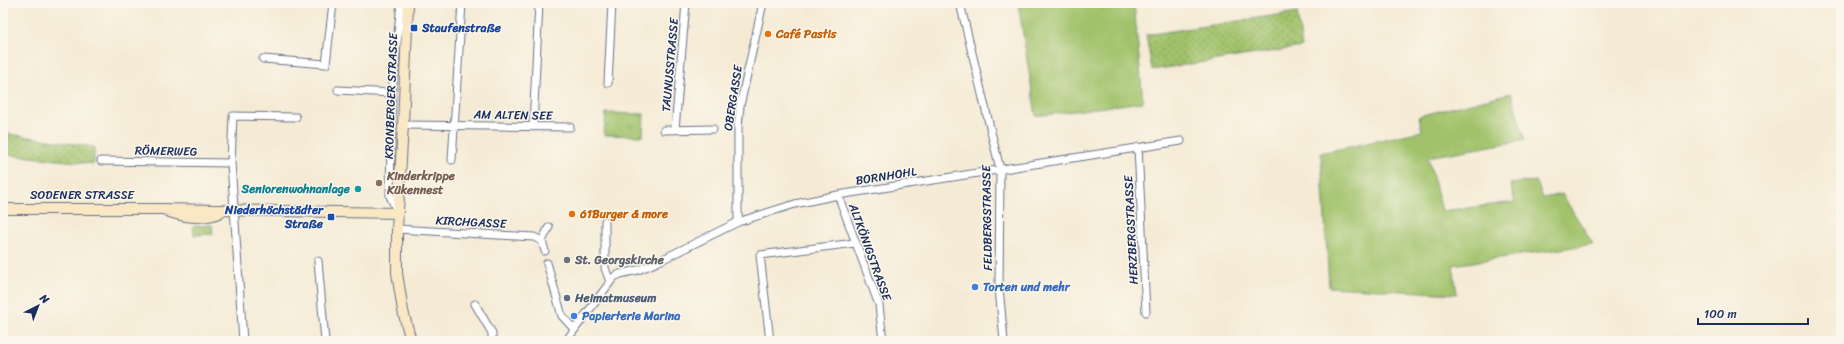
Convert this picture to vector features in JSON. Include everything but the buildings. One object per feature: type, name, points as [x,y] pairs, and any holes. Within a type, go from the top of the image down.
[{"type":"main road","name":"KRONBERGER STRASSE","points":[[398,213],[408,3]]},
{"type":"main road","name":"SODENER STRASSE","points":[[3,209],[161,209],[398,213]]},
{"type":"main road","points":[[398,213],[398,273],[403,311],[411,341]]},
{"type":"street","points":[[263,59],[326,64],[333,3]]},
{"type":"street","name":"KRONBERGER STRASSE","points":[[398,213],[390,196],[392,93],[400,3]]},
{"type":"street","points":[[452,160],[462,3]]},
{"type":"street","points":[[533,127],[539,3]]},
{"type":"street","points":[[608,83],[612,3]]},
{"type":"street","name":"TAUNUSSTRASSE","points":[[675,128],[686,3]]},
{"type":"street","name":"OBERGASSE","points":[[738,222],[738,121],[763,3]]},
{"type":"street","name":"FELDBERGSTRASSE","points":[[960,3],[1000,169],[999,288],[1004,341]]},
{"type":"street","name":"KRONBERGER STRASSE","points":[[338,90],[392,93]]},
{"type":"street","points":[[243,341],[229,210],[233,116],[296,117]]},
{"type":"street","name":"AM ALTEN SEE","points":[[403,125],[570,127]]},
{"type":"street","name":"TAUNUSSTRASSE","points":[[664,130],[675,128],[713,129]]},
{"type":"street","name":"BORNHOHL","points":[[566,341],[610,282],[620,274],[638,270],[655,263],[738,222],[795,204],[838,195],[1181,141]]},
{"type":"street","name":"HERZBERGSTRASSE","points":[[1138,147],[1146,312]]},
{"type":"street","name":"RÖMERWEG","points":[[101,161],[231,163]]},
{"type":"street","name":"ALTKÖNIGSTRASSE","points":[[838,195],[879,305],[883,341]]},
{"type":"street","points":[[605,222],[605,268],[610,282]]},
{"type":"street","points":[[545,251],[542,241],[549,227]]},
{"type":"street","name":"KIRCHGASSE","points":[[397,229],[534,237],[542,241]]},
{"type":"street","points":[[770,341],[760,255],[855,243]]},
{"type":"street","points":[[318,261],[325,341]]},
{"type":"street","points":[[547,263],[562,316],[574,329]]},
{"type":"street","points":[[475,304],[492,333],[492,341]]},
{"type":"green space","points":[[1018,3],[1134,3],[1143,102],[1036,116]]},
{"type":"green space","points":[[1297,12],[1302,47],[1152,70],[1146,35]]},
{"type":"green space","points":[[1511,93],[1525,140],[1428,157],[1442,211],[1515,202],[1510,184],[1536,181],[1543,198],[1562,194],[1593,244],[1453,265],[1457,294],[1329,287],[1321,153],[1422,131],[1419,116]]},
{"type":"green space","points":[[606,113],[644,114],[643,136],[604,135]]},
{"type":"green space","points":[[3,133],[94,147],[94,164],[3,154]]},
{"type":"green space","points":[[212,225],[213,234],[194,235],[193,226]]},
{"type":"place","name":"Staufenstraße","points":[[414,28]]},
{"type":"place","name":"Café Pastis","points":[[768,34]]},
{"type":"place","name":"Kinderkrippe Kükennest","points":[[379,183]]},
{"type":"place","name":"Seniorenwohnanlage","points":[[358,189]]},
{"type":"place","name":"61Burger & more","points":[[572,214]]},
{"type":"place","name":"Niederhöchstädter Straße","points":[[331,217]]},
{"type":"place","name":"St. Georgskirche","points":[[567,260]]},
{"type":"place","name":"Torten und mehr","points":[[975,287]]},
{"type":"place","name":"Heimatmuseum","points":[[567,298]]},
{"type":"place","name":"Papierterie Marina","points":[[574,316]]}]
